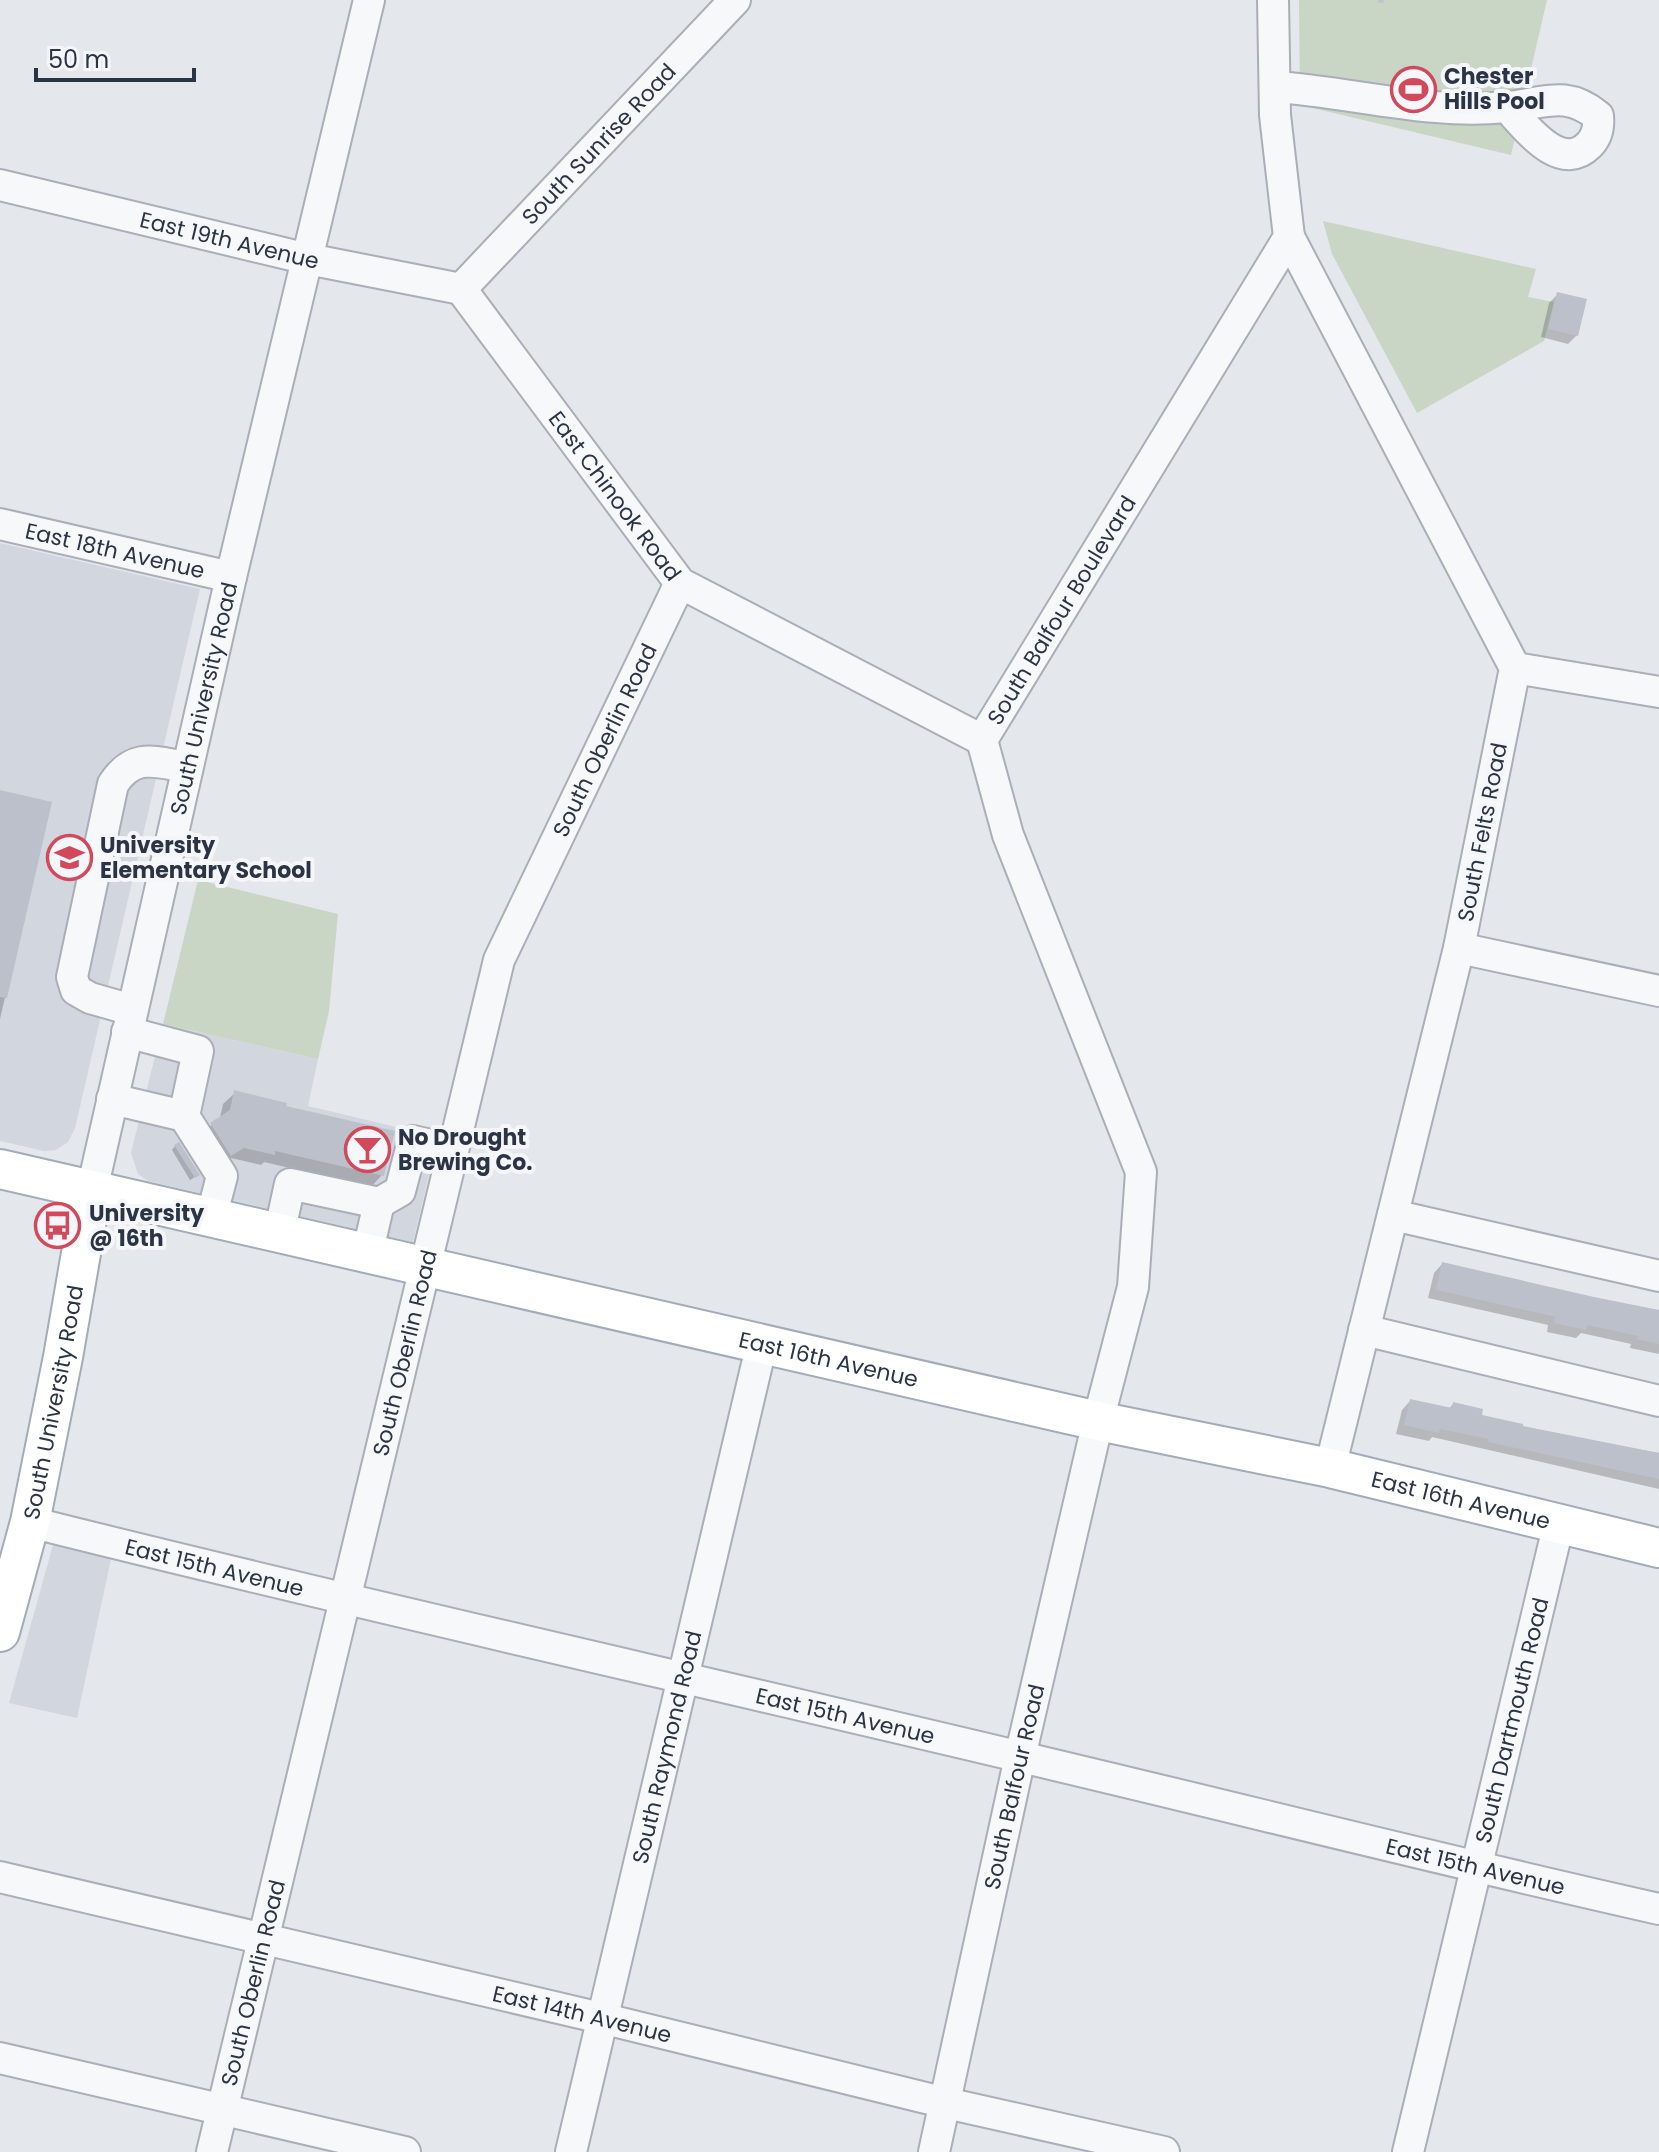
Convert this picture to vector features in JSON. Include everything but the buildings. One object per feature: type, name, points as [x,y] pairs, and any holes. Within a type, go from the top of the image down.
[{"type":"main road","name":"East 16th Avenue","points":[[0,1169],[1098,1421],[1330,1468],[1659,1548]]},
{"type":"main road","name":"South University Road","points":[[0,1632],[8,1571],[30,1522],[92,1190]]},
{"type":"street","name":"South University Road","points":[[92,1190],[231,577],[369,0]]},
{"type":"street","name":"South Sunrise Road","points":[[461,289],[735,0]]},
{"type":"street","points":[[1273,0],[1275,115],[1289,237],[1515,668],[1659,692]]},
{"type":"street","points":[[1275,87],[1321,90],[1459,109],[1507,107]]},
{"type":"street","name":"East 19th Avenue","points":[[0,185],[308,259],[461,289]]},
{"type":"street","name":"South Balfour Boulevard","points":[[1098,1421],[1133,1287],[1141,1172],[1008,835],[982,740],[1289,237]]},
{"type":"street","name":"East Chinook Road","points":[[461,289],[680,583],[982,740]]},
{"type":"street","name":"East 18th Avenue","points":[[0,524],[231,577]]},
{"type":"street","name":"South Oberlin Road","points":[[212,2152],[499,960],[680,583]]},
{"type":"street","name":"South Felts Road","points":[[1330,1468],[1459,948],[1515,668]]},
{"type":"street","points":[[184,1116],[198,1051],[130,1021],[76,990],[72,977],[113,784],[122,771],[135,762],[150,761],[187,767]]},
{"type":"street","points":[[1459,948],[1659,991]]},
{"type":"street","points":[[112,1099],[184,1116],[222,1176],[211,1218]]},
{"type":"street","points":[[367,1255],[413,1141],[453,1150]]},
{"type":"street","points":[[279,1234],[290,1184],[440,1200]]},
{"type":"street","points":[[1393,1215],[1659,1276]]},
{"type":"street","points":[[1364,1330],[1659,1401]]},
{"type":"street","name":"South Raymond Road","points":[[571,2152],[762,1343]]},
{"type":"street","name":"South Balfour Road","points":[[934,2152],[1020,1757],[1098,1421]]},
{"type":"street","name":"East 15th Avenue","points":[[30,1522],[343,1600],[1659,1909]]},
{"type":"street","name":"South Dartmouth Road","points":[[1408,2152],[1559,1523]]},
{"type":"street","name":"East 14th Avenue","points":[[0,1877],[601,2018],[946,2103],[1084,2143],[1164,2152]]},
{"type":"street","points":[[0,2058],[405,2152]]},
{"type":"path","points":[[1378,0],[1387,0]]},
{"type":"shaded area","name":"University Elementary School","points":[[0,543],[200,589],[75,1128],[68,1142],[56,1150],[44,1151],[0,1141]]},
{"type":"shaded area","points":[[163,1024],[318,1059],[308,1106],[438,1137],[413,1242],[148,1181],[138,1174],[131,1153]]},
{"type":"shaded area","points":[[53,1545],[111,1559],[77,1718],[9,1703]]},
{"type":"green space","name":"Chester Hills Pool","points":[[1299,0],[1547,0],[1511,155],[1300,105]]},
{"type":"green space","points":[[1323,221],[1536,269],[1528,297],[1554,302],[1544,341],[1417,413],[1332,254]]},
{"type":"green space","points":[[198,880],[338,914],[329,1011],[318,1059],[163,1024]]},
{"type":"place","name":"Chester Hills Pool","points":[[1413,89]]},
{"type":"place","name":"University Elementary School","points":[[69,858]]},
{"type":"place","name":"No Drought Brewing Co.","points":[[367,1150]]},
{"type":"place","name":"University @ 16th","points":[[58,1226]]}]
